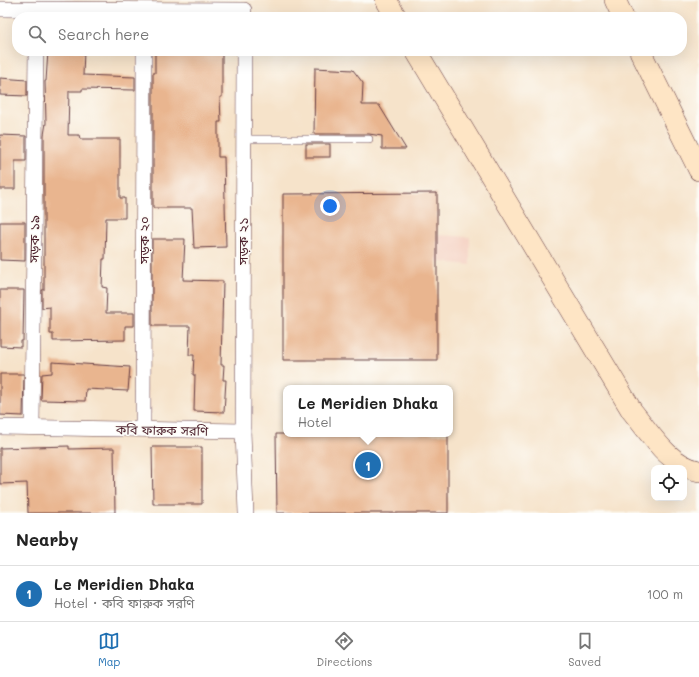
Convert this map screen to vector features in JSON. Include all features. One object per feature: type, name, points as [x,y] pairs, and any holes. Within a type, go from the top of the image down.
[{"type":"main road","points":[[386,0],[393,12]]},
{"type":"main road","points":[[615,0],[621,12]]},
{"type":"main road","points":[[419,56],[632,411],[656,441],[679,464],[699,471]]},
{"type":"main road","points":[[642,56],[699,170]]},
{"type":"street","points":[[0,9],[244,9]]},
{"type":"street","name":"সড়ক ১৯","points":[[32,427],[36,56]]},
{"type":"street","name":"সড়ক ২০","points":[[143,429],[144,56]]},
{"type":"street","name":"সড়ক ২১","points":[[243,431],[244,56]]},
{"type":"street","name":"কবি ফারুক সরণি","points":[[0,427],[243,431]]},
{"type":"street","points":[[243,431],[246,513]]},
{"type":"lane","points":[[244,139],[369,139]]},
{"type":"shaded area","points":[[437,235],[470,237],[470,265],[435,261]]},
{"type":"building","points":[[48,56],[84,56],[83,75],[135,77],[135,90],[82,89],[82,91],[69,91],[68,135],[79,135],[80,139],[120,139],[120,198],[125,198],[125,218],[106,218],[105,259],[103,259],[102,287],[107,288],[106,313],[134,313],[134,326],[125,326],[125,340],[53,341],[53,334],[50,334],[50,307],[42,308],[42,290],[44,290],[44,135],[46,123]]},
{"type":"building","points":[[155,56],[222,56],[222,97],[220,97],[221,122],[218,122],[218,157],[224,157],[226,247],[194,248],[192,208],[153,208],[153,73],[155,73]]},
{"type":"building","points":[[315,68],[353,70],[363,83],[362,105],[379,105],[406,149],[382,149],[382,136],[369,134],[314,134]]},
{"type":"building","points":[[0,78],[27,80],[27,96],[0,95]]},
{"type":"building","points":[[0,135],[26,136],[26,161],[15,161],[15,189],[0,189]]},
{"type":"building","points":[[306,144],[330,144],[330,157],[306,157]]},
{"type":"building","points":[[437,193],[437,360],[283,360],[283,194]]},
{"type":"building","points":[[0,222],[25,222],[25,261],[0,260]]},
{"type":"building","points":[[152,239],[185,239],[183,280],[223,281],[221,365],[224,365],[223,380],[226,380],[224,412],[194,411],[195,375],[193,375],[194,355],[189,355],[190,326],[152,326]]},
{"type":"building","points":[[0,290],[24,290],[23,341],[21,341],[21,347],[0,346]]},
{"type":"building","points":[[52,362],[130,367],[128,391],[86,389],[85,401],[41,400],[42,374],[52,373]]},
{"type":"building","points":[[0,374],[24,374],[23,416],[0,415]]},
{"type":"building","points":[[276,434],[283,434],[283,437],[448,437],[448,513],[277,513]]},
{"type":"building","points":[[69,446],[69,449],[114,448],[115,513],[28,513],[27,483],[0,484],[0,448]]},
{"type":"building","points":[[152,447],[202,447],[202,504],[153,504]]},
{"type":"place","name":"Le Meridien Dhaka","points":[[368,465]]}]
